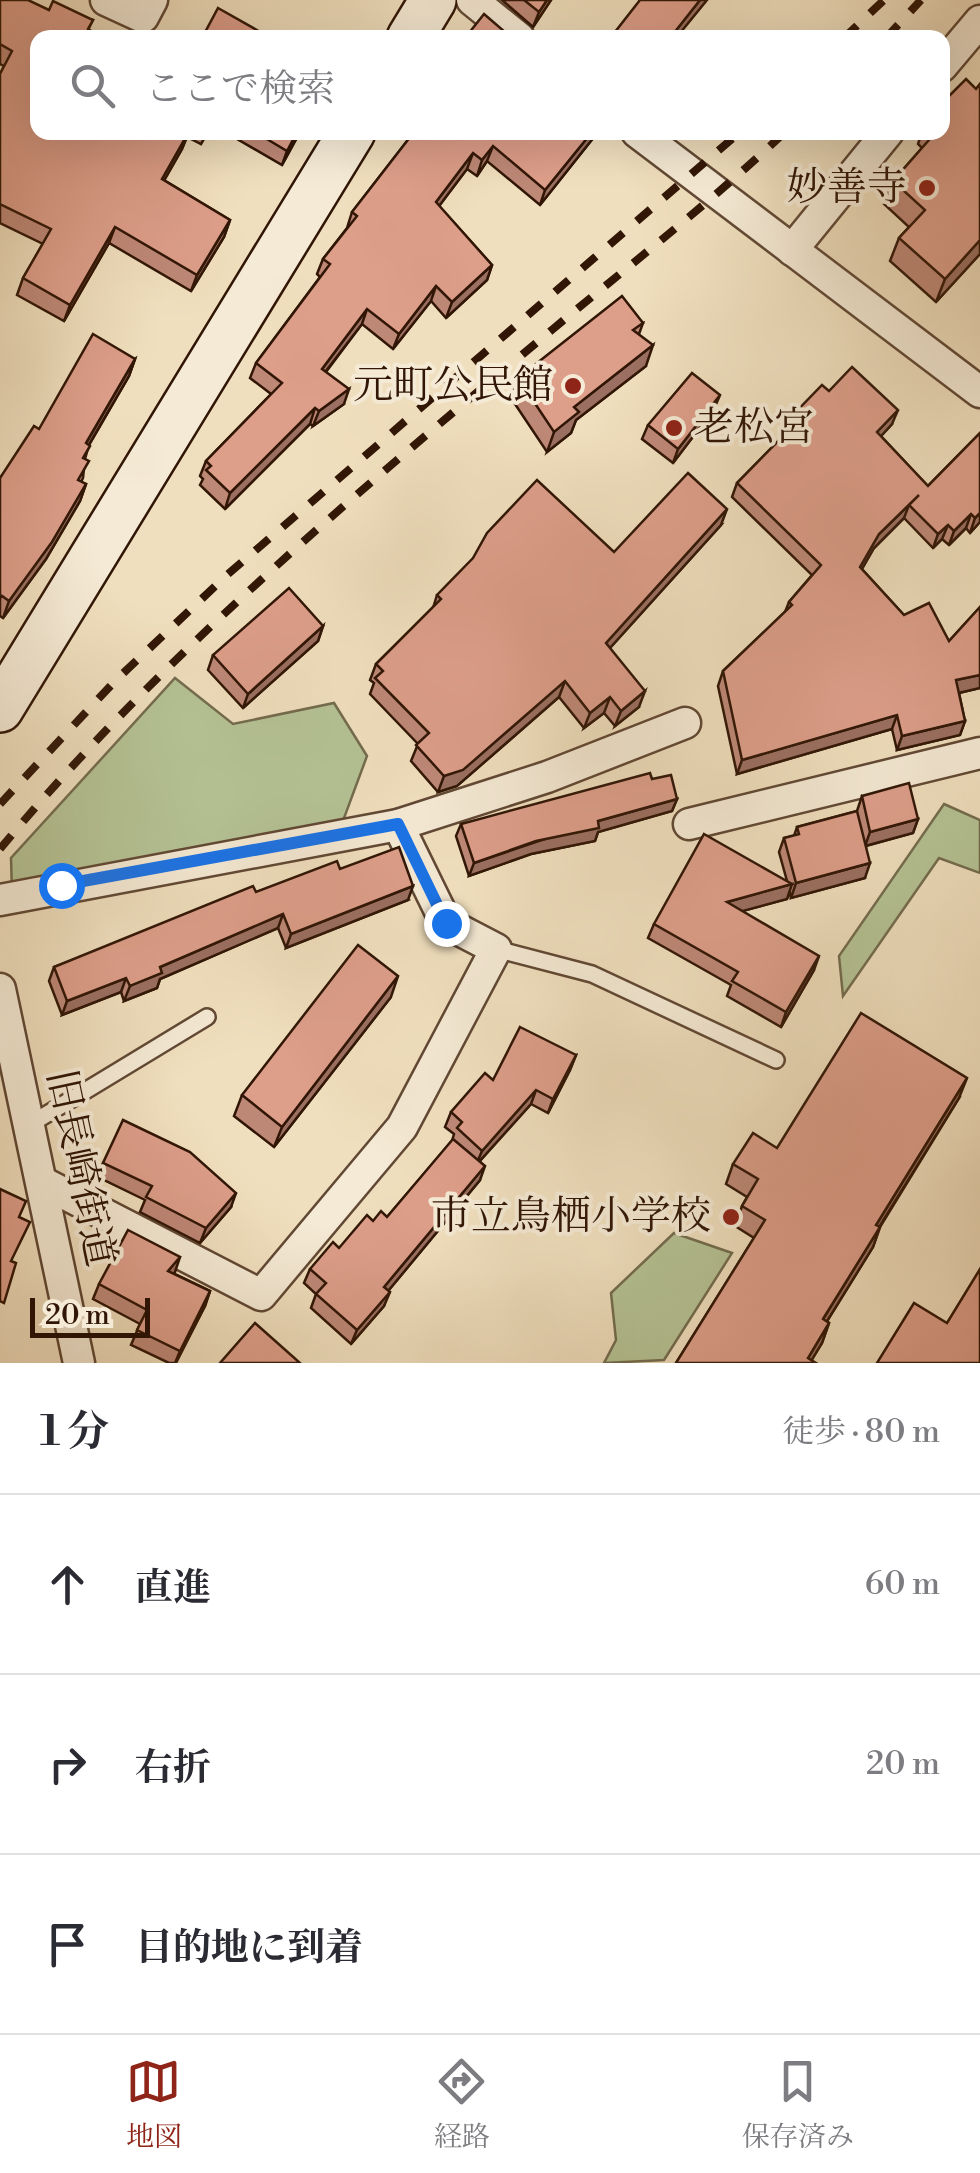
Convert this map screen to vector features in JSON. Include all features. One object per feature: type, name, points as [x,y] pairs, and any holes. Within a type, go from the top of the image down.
[{"type":"street","points":[[106,0],[144,17],[152,0]]},
{"type":"street","points":[[415,30],[433,0]]},
{"type":"street","points":[[472,0],[509,30]]},
{"type":"street","points":[[950,57],[980,21]]},
{"type":"street","points":[[0,709],[347,140]]},
{"type":"street","points":[[648,140],[980,392]]},
{"type":"street","points":[[792,250],[881,140]]},
{"type":"street","points":[[0,900],[398,824],[548,777],[685,723]]},
{"type":"street","points":[[689,824],[980,753]]},
{"type":"street","points":[[42,1182],[262,1295],[402,1128],[496,949],[446,923],[398,824]]},
{"type":"street","name":"旧長崎街道","points":[[0,990],[79,1363]]},
{"type":"lane","points":[[496,949],[592,974],[776,1060]]},
{"type":"lane","points":[[29,1125],[206,1016]]},
{"type":"green space","points":[[175,678],[233,724],[334,703],[367,756],[340,829],[12,893],[11,858]]},
{"type":"green space","points":[[944,804],[980,820],[980,873],[939,858],[843,996],[839,956]]},
{"type":"green space","points":[[674,1233],[732,1253],[664,1360],[604,1363],[616,1340],[611,1293]]},
{"type":"building","points":[[0,0],[28,0],[49,10],[53,1],[93,20],[90,30],[30,30],[30,140],[184,140],[162,179],[230,220],[197,275],[115,227],[70,305],[23,278],[51,229],[0,204],[0,74],[12,51],[0,44]]},
{"type":"building","points":[[524,0],[547,0],[539,12]]},
{"type":"building","points":[[640,0],[700,0],[676,30],[617,30]]},
{"type":"building","points":[[218,8],[257,30],[206,30]]},
{"type":"building","points":[[484,14],[503,30],[471,30]]},
{"type":"building","name":"妙善寺","points":[[966,79],[976,89],[980,84],[980,240],[945,279],[899,238],[925,210],[893,181],[929,140],[950,140],[950,95]]},
{"type":"building","points":[[268,140],[293,140],[287,151]]},
{"type":"building","points":[[408,140],[586,140],[545,190],[493,146],[482,160],[473,153],[436,202],[492,265],[452,302],[436,286],[399,334],[367,309],[322,369],[349,389],[319,411],[315,408],[230,493],[206,470],[211,466],[206,461],[282,383],[256,363],[330,264],[323,259],[357,216],[352,212]]},
{"type":"building","name":"元町公民館","points":[[622,296],[643,323],[633,330],[653,345],[574,407],[579,412],[554,432],[518,378]]},
{"type":"building","points":[[93,334],[135,359],[86,443],[90,446],[83,458],[89,461],[78,480],[86,484],[52,542],[9,601],[0,598],[0,478],[34,426],[39,429]]},
{"type":"building","points":[[852,367],[898,410],[877,432],[928,486],[980,433],[980,513],[975,518],[971,514],[954,531],[948,525],[938,534],[909,505],[919,495],[879,534],[860,567],[904,615],[929,603],[949,641],[980,607],[980,675],[956,680],[965,721],[902,736],[897,715],[742,760],[723,671],[792,605],[789,602],[821,565],[737,483],[795,424],[790,418],[822,385],[829,391]]},
{"type":"building","name":"老松宮","points":[[692,373],[720,395],[678,449],[648,425]]},
{"type":"building","points":[[688,473],[727,509],[606,643],[645,691],[621,711],[610,697],[590,713],[565,681],[463,770],[444,776],[416,745],[429,733],[375,678],[383,671],[376,664],[441,599],[437,595],[473,558],[487,533],[537,480],[614,552]]},
{"type":"building","points":[[289,588],[323,626],[248,694],[213,655]]},
{"type":"building","points":[[650,773],[652,779],[671,775],[677,799],[598,821],[599,828],[536,841],[474,863],[461,824]]},
{"type":"building","points":[[909,783],[918,819],[870,832],[862,796]]},
{"type":"building","points":[[857,811],[870,863],[796,883],[784,838],[799,834],[797,827]]},
{"type":"building","points":[[704,834],[792,884],[727,902],[819,956],[786,1012],[732,981],[738,972],[654,924]]},
{"type":"building","points":[[399,847],[413,886],[291,934],[283,914],[160,967],[162,973],[130,986],[126,978],[67,1001],[54,967],[253,886],[256,892],[337,861],[340,869]]},
{"type":"building","points":[[358,945],[398,976],[282,1127],[242,1095]]},
{"type":"building","points":[[861,1013],[967,1078],[823,1319],[829,1323],[808,1358],[816,1363],[676,1363],[765,1220],[742,1206],[758,1179],[733,1164],[753,1133],[777,1148]]},
{"type":"building","points":[[520,1027],[576,1055],[553,1099],[536,1090],[482,1151],[457,1128],[462,1122],[451,1112],[485,1073],[493,1080]]},
{"type":"building","points":[[123,1120],[190,1152],[236,1193],[206,1228],[146,1197],[152,1186],[103,1163]]},
{"type":"building","points":[[453,1139],[485,1166],[384,1287],[390,1292],[357,1330],[316,1294],[326,1283],[310,1269],[333,1242],[339,1248],[367,1215],[373,1221],[381,1211],[387,1217]]},
{"type":"building","points":[[0,1189],[26,1201],[19,1217],[30,1222],[11,1261],[16,1263],[4,1303],[0,1301]]},
{"type":"building","points":[[128,1230],[180,1257],[168,1271],[210,1291],[180,1351],[137,1330],[147,1310],[99,1284]]},
{"type":"building","points":[[980,1269],[980,1363],[877,1363],[914,1303],[947,1323]]},
{"type":"building","points":[[255,1323],[300,1363],[220,1363]]},
{"type":"railway","points":[[852,30],[884,0]]},
{"type":"railway","points":[[893,30],[921,0]]},
{"type":"railway","points":[[0,804],[116,680],[227,575],[731,140]]},
{"type":"railway","points":[[0,849],[127,709],[264,577],[408,450],[700,208],[776,140]]},
{"type":"place","name":"妙善寺","points":[[927,188]]},
{"type":"place","name":"元町公民館","points":[[573,386]]},
{"type":"place","name":"老松宮","points":[[674,428]]},
{"type":"place","name":"市立鳥栖小学校","points":[[731,1217]]},
{"type":"route","points":[[61,885],[398,824],[446,923]]}]
